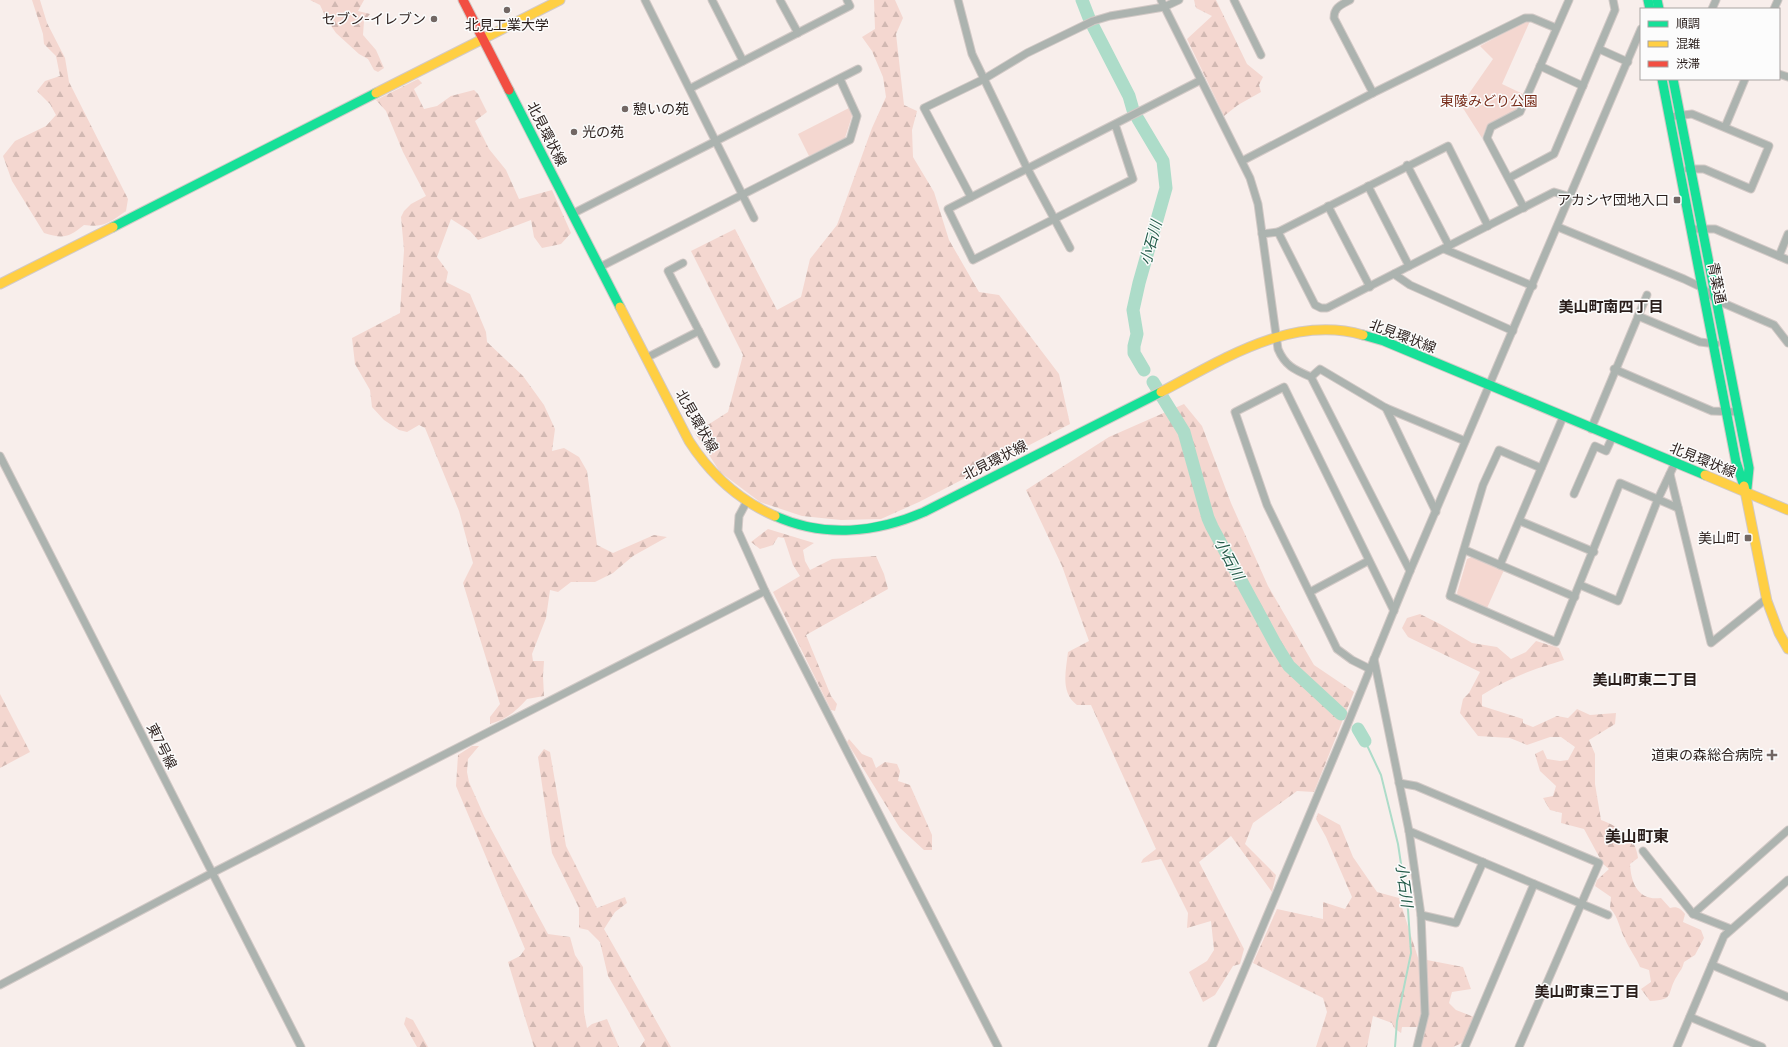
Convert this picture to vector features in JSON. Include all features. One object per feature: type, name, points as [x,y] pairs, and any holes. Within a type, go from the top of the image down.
[{"type":"main road","name":"北見環状線","points":[[463,0],[689,441],[708,467],[729,489],[746,503],[778,518],[814,529],[843,531],[875,528],[901,522],[924,512],[1258,343],[1301,332],[1326,330],[1356,333],[1384,341],[1612,438],[1788,510]]},
{"type":"main road","points":[[0,284],[560,0]]},
{"type":"main road","name":"青葉通","points":[[1662,80],[1680,168],[1716,300],[1749,468],[1746,492]]},
{"type":"main road","name":"青葉通","points":[[1673,80],[1690,169],[1703,288],[1736,462],[1746,492],[1766,599],[1773,621],[1788,648]]},
{"type":"street","points":[[645,0],[691,88],[744,194],[754,218]]},
{"type":"street","points":[[712,0],[743,61]]},
{"type":"street","points":[[780,0],[798,33]]},
{"type":"street","points":[[691,88],[850,6],[847,0]]},
{"type":"street","points":[[958,0],[972,54],[1027,168],[1070,248]]},
{"type":"street","points":[[971,197],[924,108],[984,79],[1027,53],[1093,21],[1179,0]]},
{"type":"street","points":[[1234,0],[1261,55]]},
{"type":"street","points":[[1350,0],[1337,7],[1334,11],[1334,18],[1373,93]]},
{"type":"street","points":[[1524,208],[1488,138],[1491,128],[1520,112],[1569,0]]},
{"type":"street","points":[[1509,178],[1554,154],[1615,10],[1613,0]]},
{"type":"street","points":[[1162,3],[1250,178],[1258,204],[1278,349],[1283,360],[1296,370],[1311,376],[1410,571]]},
{"type":"street","points":[[1242,161],[1373,93],[1525,18],[1532,18],[1556,28]]},
{"type":"street","points":[[1212,1047],[1410,571],[1533,286],[1640,31]]},
{"type":"street","points":[[1599,48],[1628,62]]},
{"type":"street","points":[[1540,66],[1583,86]]},
{"type":"street","points":[[572,214],[858,69]]},
{"type":"street","points":[[600,267],[850,140],[857,116],[840,79]]},
{"type":"street","points":[[1116,124],[1133,179],[973,260],[948,209],[1201,80]]},
{"type":"street","points":[[1725,127],[1745,80]]},
{"type":"street","points":[[1669,116],[1692,114],[1769,146],[1751,189],[1704,169],[1680,168]]},
{"type":"street","points":[[1262,234],[1278,232],[1448,146],[1488,226]]},
{"type":"street","points":[[1407,166],[1446,248],[1533,286]]},
{"type":"street","points":[[1368,186],[1410,266]]},
{"type":"street","points":[[1278,232],[1315,305],[1321,308],[1327,308],[1554,192],[1570,197]]},
{"type":"street","points":[[1328,206],[1370,287]]},
{"type":"street","points":[[1558,227],[1684,278],[1703,288],[1716,300],[1774,325],[1788,343]]},
{"type":"street","points":[[1697,229],[1715,229],[1788,260]]},
{"type":"street","points":[[1779,256],[1788,234]]},
{"type":"street","points":[[683,263],[668,271],[716,364]]},
{"type":"street","points":[[1394,274],[1417,288],[1513,331]]},
{"type":"street","points":[[1591,429],[1614,370],[1647,295]]},
{"type":"street","points":[[1638,316],[1700,342],[1714,344],[1724,342]]},
{"type":"street","points":[[646,358],[699,331]]},
{"type":"street","points":[[1311,376],[1320,369],[1386,408],[1465,441]]},
{"type":"street","points":[[1614,370],[1712,411],[1738,412]]},
{"type":"street","points":[[1370,669],[1352,660],[1338,649],[1267,505],[1235,412],[1284,387],[1368,561],[1394,611]]},
{"type":"street","points":[[1386,408],[1436,512]]},
{"type":"street","points":[[1500,565],[1563,417]]},
{"type":"street","points":[[1574,494],[1595,446],[1606,451],[1612,438]]},
{"type":"street","points":[[1541,468],[1498,450],[1483,485],[1465,550],[1450,596],[1556,642],[1594,552],[1620,482],[1678,508]]},
{"type":"street","name":"東7号線","points":[[0,456],[300,1047]]},
{"type":"street","points":[[1580,585],[1618,601],[1658,499],[1675,463]]},
{"type":"street","points":[[1670,474],[1711,643],[1766,599]]},
{"type":"street","points":[[746,503],[739,516],[738,531],[766,591],[998,1047]]},
{"type":"street","points":[[1520,521],[1594,552]]},
{"type":"street","points":[[1465,550],[1575,597]]},
{"type":"street","points":[[1310,592],[1368,561]]},
{"type":"street","points":[[0,985],[212,873],[766,591]]},
{"type":"street","points":[[1374,659],[1409,831],[1421,914],[1425,1014],[1417,1047]]},
{"type":"street","points":[[1399,783],[1416,786],[1599,863],[1580,903],[1519,1047]]},
{"type":"street","points":[[1693,914],[1788,830]]},
{"type":"street","points":[[1409,831],[1608,916]]},
{"type":"street","points":[[1644,851],[1693,914],[1731,929]]},
{"type":"street","points":[[1421,914],[1456,923],[1483,862]]},
{"type":"street","points":[[1677,1047],[1724,936],[1788,880]]},
{"type":"street","points":[[1465,1047],[1534,884]]},
{"type":"street","points":[[1712,965],[1788,998]]},
{"type":"street","points":[[1690,1017],[1762,1047]]},
{"type":"green space","points":[[32,0],[40,0],[47,23],[65,58],[69,82],[128,199],[126,211],[111,221],[97,226],[84,225],[74,233],[61,237],[44,233],[12,181],[3,156],[15,141],[46,126],[56,115],[50,104],[37,91],[45,81],[60,76],[56,56],[44,44],[43,34]]},
{"type":"green space","points":[[310,0],[364,0],[358,11],[370,14],[364,21],[363,35],[376,50],[384,68],[378,72],[374,70],[368,59],[359,54],[336,33],[327,20],[320,5]]},
{"type":"green space","points":[[874,0],[895,0],[903,18],[896,34],[904,105],[917,111],[912,130],[913,157],[934,192],[949,240],[979,292],[999,295],[1059,374],[1070,424],[919,502],[881,519],[841,520],[802,516],[760,502],[720,472],[695,433],[728,412],[743,355],[691,251],[735,229],[777,310],[801,297],[810,259],[837,225],[872,128],[886,97],[883,77],[872,51],[862,37],[875,29]]},
{"type":"green space","points":[[1194,0],[1216,0],[1247,64],[1263,77],[1259,85],[1261,92],[1238,105],[1224,116],[1187,39],[1212,16],[1196,8]]},
{"type":"green space","name":"東陵みどり公園","points":[[1530,21],[1502,84],[1523,94],[1516,110],[1488,124],[1482,138],[1461,105],[1493,59],[1480,46],[1524,22]]},
{"type":"green space","points":[[418,79],[422,83],[414,89],[424,109],[437,106],[451,96],[474,90],[478,94],[487,112],[475,121],[489,149],[506,170],[519,199],[552,190],[571,233],[561,244],[542,248],[534,237],[531,220],[478,240],[470,231],[451,219],[437,257],[448,272],[446,282],[470,294],[486,332],[487,342],[523,376],[544,405],[555,429],[552,451],[564,448],[579,457],[587,471],[597,545],[613,553],[654,535],[667,537],[633,556],[613,573],[595,582],[571,582],[558,592],[550,590],[546,618],[532,654],[533,661],[544,661],[544,696],[527,699],[519,708],[501,720],[490,724],[490,717],[500,704],[463,583],[473,563],[459,511],[425,428],[419,425],[407,432],[399,430],[384,420],[372,407],[370,390],[355,364],[352,338],[400,313],[404,250],[401,217],[404,211],[411,204],[426,196],[403,152],[386,111],[376,100]]},
{"type":"green space","points":[[849,108],[852,116],[845,138],[809,156],[798,134]]},
{"type":"green space","points":[[1184,404],[1202,426],[1231,503],[1268,586],[1314,665],[1354,692],[1314,792],[1297,791],[1253,823],[1245,844],[1276,875],[1272,892],[1231,836],[1199,862],[1244,949],[1240,964],[1233,966],[1215,995],[1203,1002],[1189,972],[1207,961],[1214,950],[1211,921],[1187,928],[1188,913],[1161,859],[1141,863],[1143,859],[1156,849],[1091,705],[1077,705],[1068,694],[1065,674],[1068,652],[1089,641],[1062,566],[1026,490],[1109,437]]},
{"type":"green space","points":[[768,529],[814,543],[803,550],[805,561],[810,570],[832,559],[876,556],[884,574],[888,589],[806,635],[831,696],[837,704],[835,711],[831,710],[773,592],[800,576],[793,565],[784,538],[778,537],[773,545],[760,549],[751,542]]},
{"type":"green space","points":[[1472,557],[1504,570],[1487,608],[1459,597],[1457,593],[1467,559]]},
{"type":"green space","points":[[1420,614],[1472,643],[1497,647],[1511,659],[1526,652],[1536,641],[1559,648],[1564,660],[1522,674],[1502,683],[1482,695],[1482,706],[1523,719],[1523,723],[1533,727],[1557,716],[1568,718],[1577,709],[1590,715],[1616,713],[1615,724],[1589,740],[1595,754],[1595,784],[1601,820],[1626,834],[1634,844],[1638,858],[1630,864],[1634,884],[1641,894],[1647,897],[1661,898],[1670,908],[1675,907],[1680,909],[1685,914],[1683,922],[1701,930],[1704,938],[1695,955],[1684,962],[1669,994],[1664,999],[1650,1001],[1641,989],[1651,982],[1649,970],[1640,967],[1627,943],[1617,919],[1610,908],[1611,897],[1595,886],[1597,880],[1609,869],[1603,864],[1584,829],[1561,823],[1562,813],[1550,810],[1543,798],[1553,796],[1556,786],[1540,771],[1535,754],[1543,750],[1547,759],[1560,761],[1568,760],[1575,747],[1561,737],[1550,737],[1527,745],[1510,738],[1478,736],[1460,713],[1463,699],[1469,693],[1480,672],[1408,637],[1402,628],[1407,618]]},
{"type":"green space","points":[[0,694],[30,752],[0,768]]},
{"type":"green space","points":[[849,739],[862,754],[872,758],[876,768],[885,762],[897,764],[900,771],[898,781],[910,785],[932,835],[932,850],[924,850],[900,828],[847,742]]},
{"type":"green space","points":[[472,746],[479,746],[468,759],[467,772],[469,782],[484,816],[548,934],[570,937],[575,955],[583,967],[584,1012],[587,1028],[592,1024],[607,1019],[619,1047],[534,1047],[508,962],[520,956],[525,949],[456,786],[458,755]]},
{"type":"green space","points":[[544,749],[550,752],[566,846],[597,908],[625,897],[627,903],[615,912],[604,929],[671,1047],[640,1047],[645,1040],[608,976],[600,942],[588,930],[579,928],[579,908],[552,853],[538,757]]},
{"type":"green space","points":[[1318,813],[1340,825],[1353,857],[1377,892],[1399,898],[1419,961],[1427,960],[1463,967],[1471,989],[1452,992],[1449,1003],[1456,1010],[1474,1017],[1464,1042],[1453,1047],[1420,1047],[1425,1026],[1402,1027],[1401,1033],[1394,1028],[1392,1023],[1373,1016],[1367,1047],[1316,1047],[1327,1012],[1323,998],[1253,963],[1277,909],[1323,919],[1323,902],[1345,909],[1352,897],[1326,837],[1316,819]]},
{"type":"green space","points":[[406,1017],[413,1020],[428,1047],[417,1047],[404,1024]]},
{"type":"waterway","name":"小石川","points":[[1082,0],[1089,18]]},
{"type":"waterway","name":"小石川","points":[[1093,26],[1129,96],[1133,110]]},
{"type":"waterway","name":"小石川","points":[[1138,119],[1163,161],[1166,188],[1139,283],[1133,310],[1137,334],[1134,353],[1144,370]]},
{"type":"waterway","name":"小石川","points":[[1153,382],[1184,432],[1208,518],[1212,527],[1277,647],[1289,666],[1341,714]]},
{"type":"waterway","name":"小石川","points":[[1358,729],[1365,741]]},
{"type":"waterway","name":"小石川","points":[[1365,741],[1381,775],[1398,844],[1408,910],[1411,953],[1397,1021],[1395,1047]]},
{"type":"traffic: fast","points":[[1648,0],[1650,8]]},
{"type":"traffic: fast","points":[[1657,0],[1659,8]]},
{"type":"traffic: fast","points":[[1662,80],[1736,462],[1744,486]]},
{"type":"traffic: fast","points":[[1673,80],[1749,468],[1747,488]]},
{"type":"traffic: fast","points":[[509,90],[620,307]]},
{"type":"traffic: fast","points":[[113,227],[376,93]]},
{"type":"traffic: fast","points":[[1363,335],[1384,341],[1705,475]]},
{"type":"traffic: fast","points":[[775,516],[812,528],[831,530],[869,528],[887,525],[906,519],[924,512],[1161,392]]},
{"type":"traffic: slow","points":[[376,93],[560,0]]},
{"type":"traffic: slow","points":[[0,284],[113,227]]},
{"type":"traffic: slow","points":[[620,307],[689,441],[697,453],[716,475],[737,494],[762,510],[775,516]]},
{"type":"traffic: slow","points":[[1161,392],[1233,354],[1284,335],[1310,331],[1336,330],[1363,335]]},
{"type":"traffic: slow","points":[[1705,475],[1788,510]]},
{"type":"traffic: slow","points":[[1744,486],[1767,601],[1779,633],[1788,649]]},
{"type":"traffic: jam","points":[[463,0],[509,90]]},
{"type":"place","name":"北見工業大学","points":[[507,10]]},
{"type":"place","name":"セブン-イレブン","points":[[434,19]]},
{"type":"place","name":"憩いの苑","points":[[625,109]]},
{"type":"place","name":"光の苑","points":[[574,132]]},
{"type":"place","name":"アカシヤ団地入口","points":[[1677,200]]},
{"type":"place","name":"美山町","points":[[1748,538]]},
{"type":"place","name":"道東の森総合病院","points":[[1772,755]]},
{"type":"district","name":"美山町南四丁目","points":[[1611,307]]},
{"type":"district","name":"美山町東二丁目","points":[[1645,680]]},
{"type":"district","name":"美山町東","points":[[1637,836]]},
{"type":"district","name":"美山町東三丁目","points":[[1587,992]]}]
